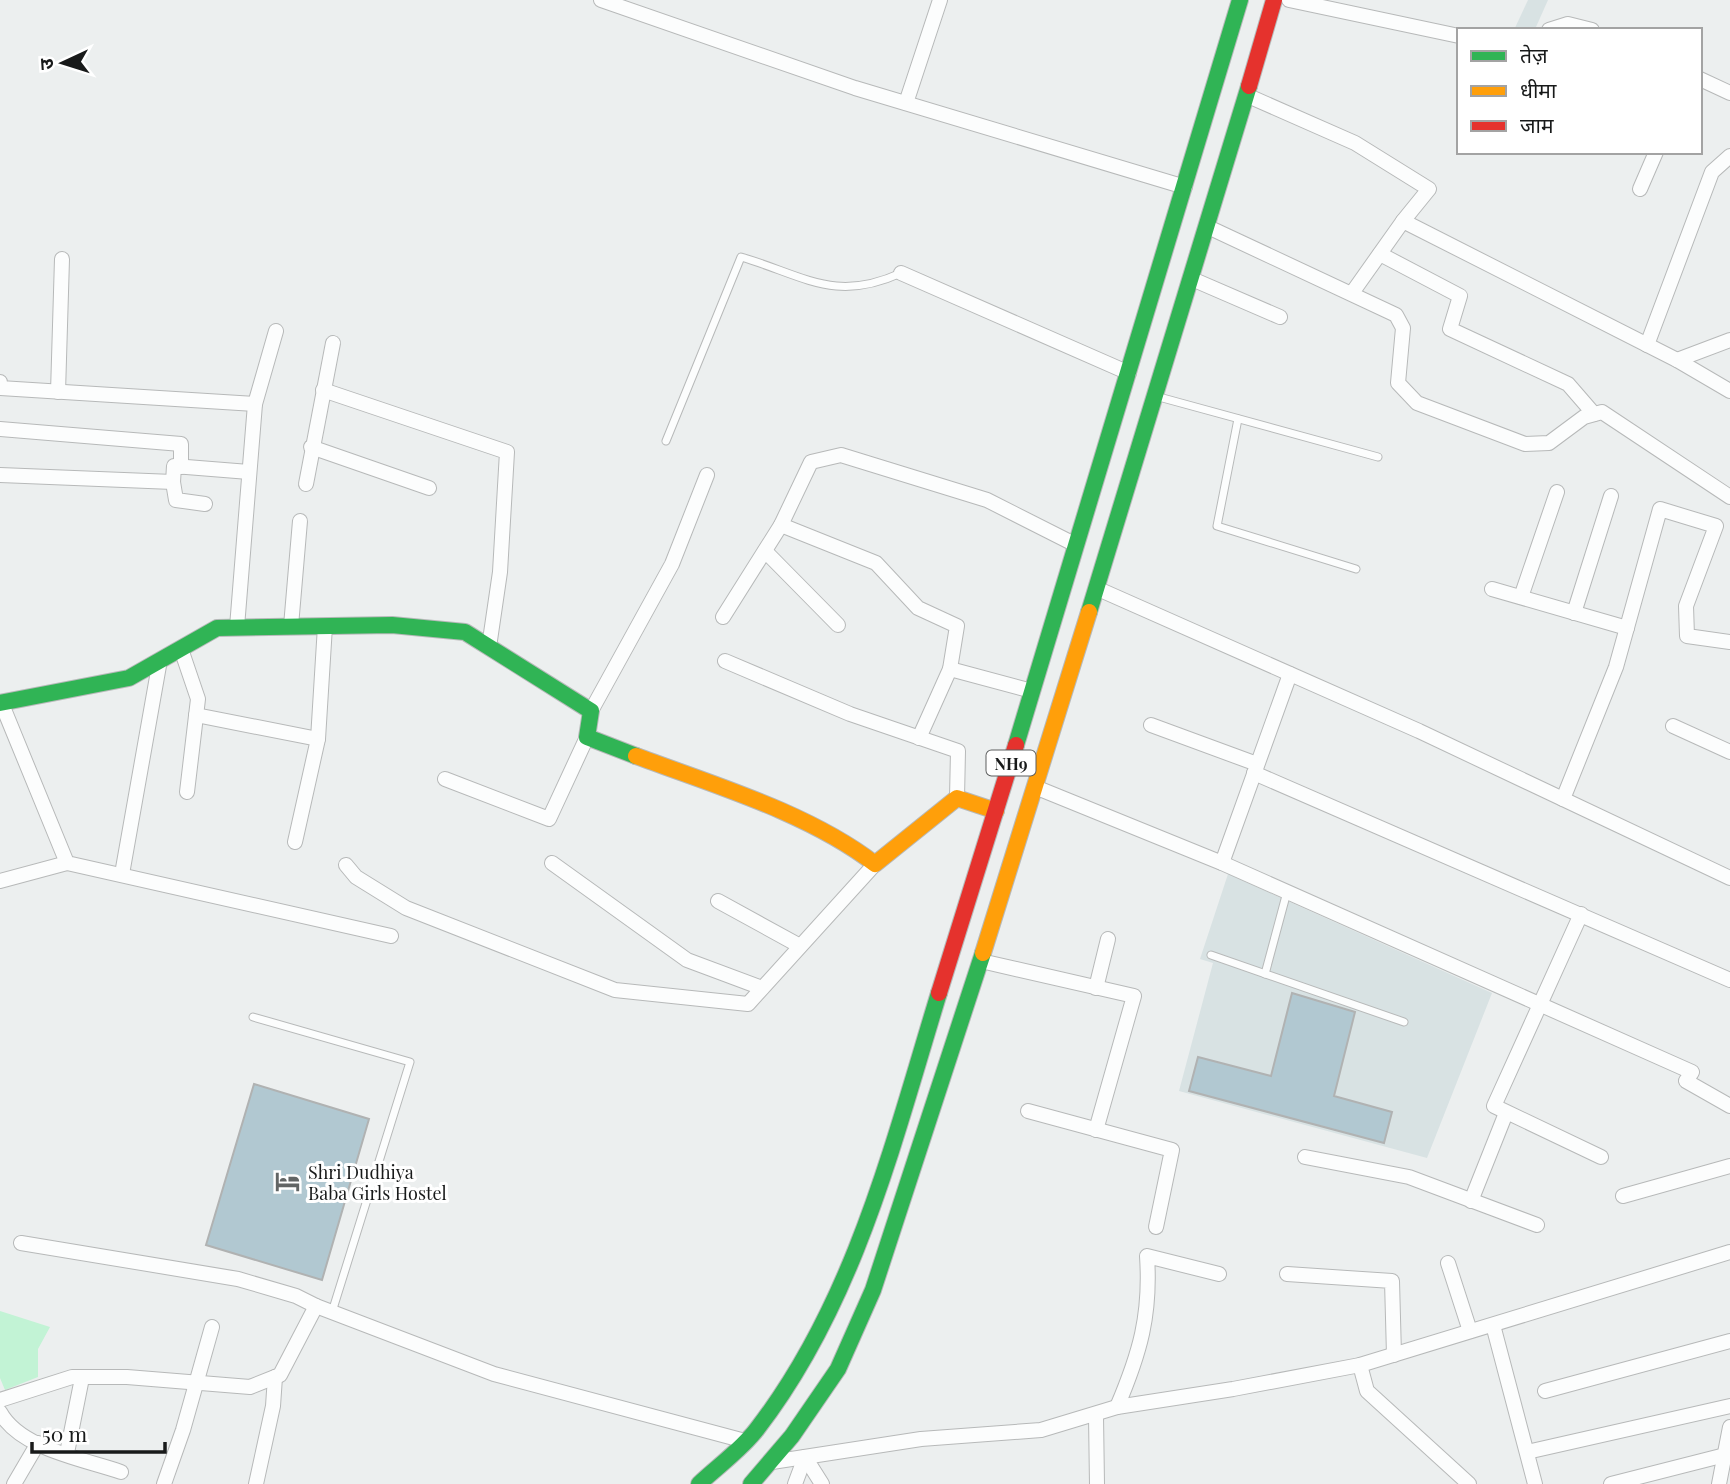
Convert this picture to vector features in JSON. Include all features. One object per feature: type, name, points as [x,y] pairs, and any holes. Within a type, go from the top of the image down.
[{"type":"main road","name":"NH9","points":[[699,1484],[756,1431],[808,1354],[864,1236],[996,811],[1240,0]]},
{"type":"main road","name":"NH9","points":[[751,1484],[838,1369],[873,1290],[981,961],[1208,228],[1274,0]]},
{"type":"main road","points":[[1,703],[129,678],[217,628],[392,625],[465,632],[591,711],[587,737],[747,798],[847,842],[875,864],[957,798],[996,811]]},
{"type":"street","points":[[600,0],[906,103],[1185,187]]},
{"type":"street","points":[[906,103],[940,0]]},
{"type":"street","points":[[1289,0],[1457,36]]},
{"type":"street","points":[[1555,28],[1568,24],[1584,28]]},
{"type":"street","points":[[1702,80],[1730,93]]},
{"type":"street","points":[[1246,95],[1355,143],[1429,189],[1352,293]]},
{"type":"street","points":[[1640,189],[1655,154]]},
{"type":"street","points":[[1647,345],[1712,172],[1730,156]]},
{"type":"street","points":[[1403,221],[1677,360],[1730,391]]},
{"type":"street","points":[[1208,228],[1396,315],[1403,328],[1398,383],[1417,403],[1525,444],[1549,443],[1584,416],[1602,412],[1730,497]]},
{"type":"street","points":[[1380,254],[1460,296],[1450,329],[1568,384],[1594,414]]},
{"type":"street","points":[[58,392],[62,259]]},
{"type":"street","points":[[901,273],[1129,373]]},
{"type":"street","points":[[1192,279],[1280,317]]},
{"type":"street","points":[[237,627],[255,404],[276,331]]},
{"type":"street","points":[[1677,360],[1730,340]]},
{"type":"street","points":[[306,484],[333,342]]},
{"type":"street","points":[[0,382],[0,388],[255,404]]},
{"type":"street","points":[[323,390],[507,452],[500,572],[489,647]]},
{"type":"street","points":[[0,429],[181,444],[181,467]]},
{"type":"street","points":[[311,447],[429,488]]},
{"type":"street","points":[[723,617],[781,525],[811,462],[841,455],[987,499],[1076,545]]},
{"type":"street","points":[[205,504],[176,500],[174,466],[249,472]]},
{"type":"street","points":[[0,475],[173,482]]},
{"type":"street","points":[[591,711],[672,564],[707,475]]},
{"type":"street","points":[[1521,597],[1557,492]]},
{"type":"street","points":[[1574,613],[1611,496]]},
{"type":"street","points":[[1563,799],[1616,667],[1660,509],[1716,526],[1686,606],[1687,636],[1730,642]]},
{"type":"street","points":[[291,626],[300,521]]},
{"type":"street","points":[[781,525],[876,563],[918,608],[957,626],[950,669],[919,738]]},
{"type":"street","points":[[765,551],[838,625]]},
{"type":"street","points":[[1096,588],[1290,674],[1730,878]]},
{"type":"street","points":[[1492,589],[1627,628]]},
{"type":"street","points":[[295,842],[318,739],[325,625]]},
{"type":"street","points":[[181,649],[198,699],[187,792]]},
{"type":"street","points":[[122,874],[160,660]]},
{"type":"street","points":[[725,661],[850,714],[958,751],[957,798]]},
{"type":"street","points":[[950,669],[1032,691]]},
{"type":"street","points":[[1222,863],[1290,674]]},
{"type":"street","points":[[1,703],[67,863]]},
{"type":"street","points":[[196,715],[318,739]]},
{"type":"street","points":[[1151,725],[1256,768],[1730,980]]},
{"type":"street","points":[[1673,726],[1730,752]]},
{"type":"street","points":[[445,779],[549,819],[587,737]]},
{"type":"street","points":[[1035,787],[1222,863],[1692,1072],[1686,1080],[1730,1106]]},
{"type":"street","points":[[0,881],[67,863],[391,936]]},
{"type":"street","points":[[552,863],[687,960],[762,988]]},
{"type":"street","points":[[346,865],[356,877],[406,908],[615,990],[748,1004],[875,864]]},
{"type":"street","points":[[718,901],[800,946]]},
{"type":"street","points":[[1581,914],[1494,1107],[1601,1157]]},
{"type":"street","points":[[1096,988],[1108,939]]},
{"type":"street","points":[[981,961],[1134,996],[1096,1130]]},
{"type":"street","points":[[1028,1111],[1172,1150],[1156,1227]]},
{"type":"street","points":[[1471,1201],[1506,1113]]},
{"type":"street","points":[[1305,1157],[1409,1177],[1537,1225]]},
{"type":"street","points":[[1623,1196],[1730,1166]]},
{"type":"street","points":[[22,1243],[238,1279],[296,1296],[494,1374],[745,1441]]},
{"type":"street","points":[[1117,1407],[1139,1355],[1149,1286],[1147,1256],[1219,1274]]},
{"type":"street","points":[[770,1462],[921,1439],[1041,1430],[1096,1416],[1117,1407],[1233,1390],[1360,1365],[1729,1257]]},
{"type":"street","points":[[1448,1262],[1471,1331]]},
{"type":"street","points":[[1287,1274],[1392,1281],[1394,1354]]},
{"type":"street","points":[[0,1400],[72,1377],[127,1377],[250,1387],[280,1375],[316,1306]]},
{"type":"street","points":[[1493,1325],[1535,1484]]},
{"type":"street","points":[[164,1484],[212,1327]]},
{"type":"street","points":[[1545,1391],[1730,1340]]},
{"type":"street","points":[[1360,1365],[1367,1391],[1469,1484]]},
{"type":"street","points":[[256,1484],[273,1406],[275,1377]]},
{"type":"street","points":[[66,1453],[82,1378]]},
{"type":"street","points":[[1527,1452],[1730,1406]]},
{"type":"street","points":[[0,1412],[7,1425],[38,1443],[121,1472]]},
{"type":"street","points":[[1096,1416],[1097,1484]]},
{"type":"street","points":[[1719,1484],[1730,1427]]},
{"type":"street","points":[[14,1484],[38,1443]]},
{"type":"street","points":[[1611,1484],[1725,1455]]},
{"type":"street","points":[[795,1484],[805,1457]]},
{"type":"street","points":[[805,1457],[822,1484]]},
{"type":"lane","points":[[666,441],[741,257],[811,281],[848,289],[873,286],[901,273]]},
{"type":"lane","points":[[1155,396],[1378,457]]},
{"type":"lane","points":[[1238,419],[1217,526],[1356,569]]},
{"type":"lane","points":[[1265,974],[1287,892]]},
{"type":"lane","points":[[1211,955],[1404,1022]]},
{"type":"lane","points":[[253,1017],[411,1062],[332,1312]]},
{"type":"shaded area","points":[[1528,0],[1548,0],[1536,27],[1515,28]]},
{"type":"shaded area","points":[[1228,874],[1492,993],[1427,1158],[1179,1091],[1213,963],[1200,959]]},
{"type":"green space","points":[[0,1311],[50,1327],[38,1349],[38,1377],[5,1390],[0,1378]]},
{"type":"building","points":[[1292,993],[1355,1012],[1334,1096],[1392,1112],[1384,1143],[1189,1091],[1198,1057],[1271,1076]]},
{"type":"building","name":"Shri Dudhiya Baba Girls Hostel","points":[[254,1084],[369,1119],[322,1280],[206,1245]]},
{"type":"traffic: fast","points":[[1016,745],[1240,0]]},
{"type":"traffic: fast","points":[[1089,612],[1249,86]]},
{"type":"traffic: fast","points":[[0,703],[129,678],[217,628],[392,625],[465,632],[591,711],[587,737],[636,756]]},
{"type":"traffic: fast","points":[[751,1484],[792,1436],[838,1369],[873,1290],[983,953]]},
{"type":"traffic: fast","points":[[699,1484],[757,1429],[791,1380],[846,1275],[887,1163],[939,993]]},
{"type":"traffic: slow","points":[[983,953],[1089,612]]},
{"type":"traffic: slow","points":[[636,756],[791,815],[849,846],[875,864],[957,798],[996,811]]},
{"type":"traffic: jam","points":[[1249,86],[1274,0]]},
{"type":"traffic: jam","points":[[939,993],[1016,745]]},
{"type":"place","name":"Shri Dudhiya Baba Girls Hostel","points":[[288,1182]]}]
